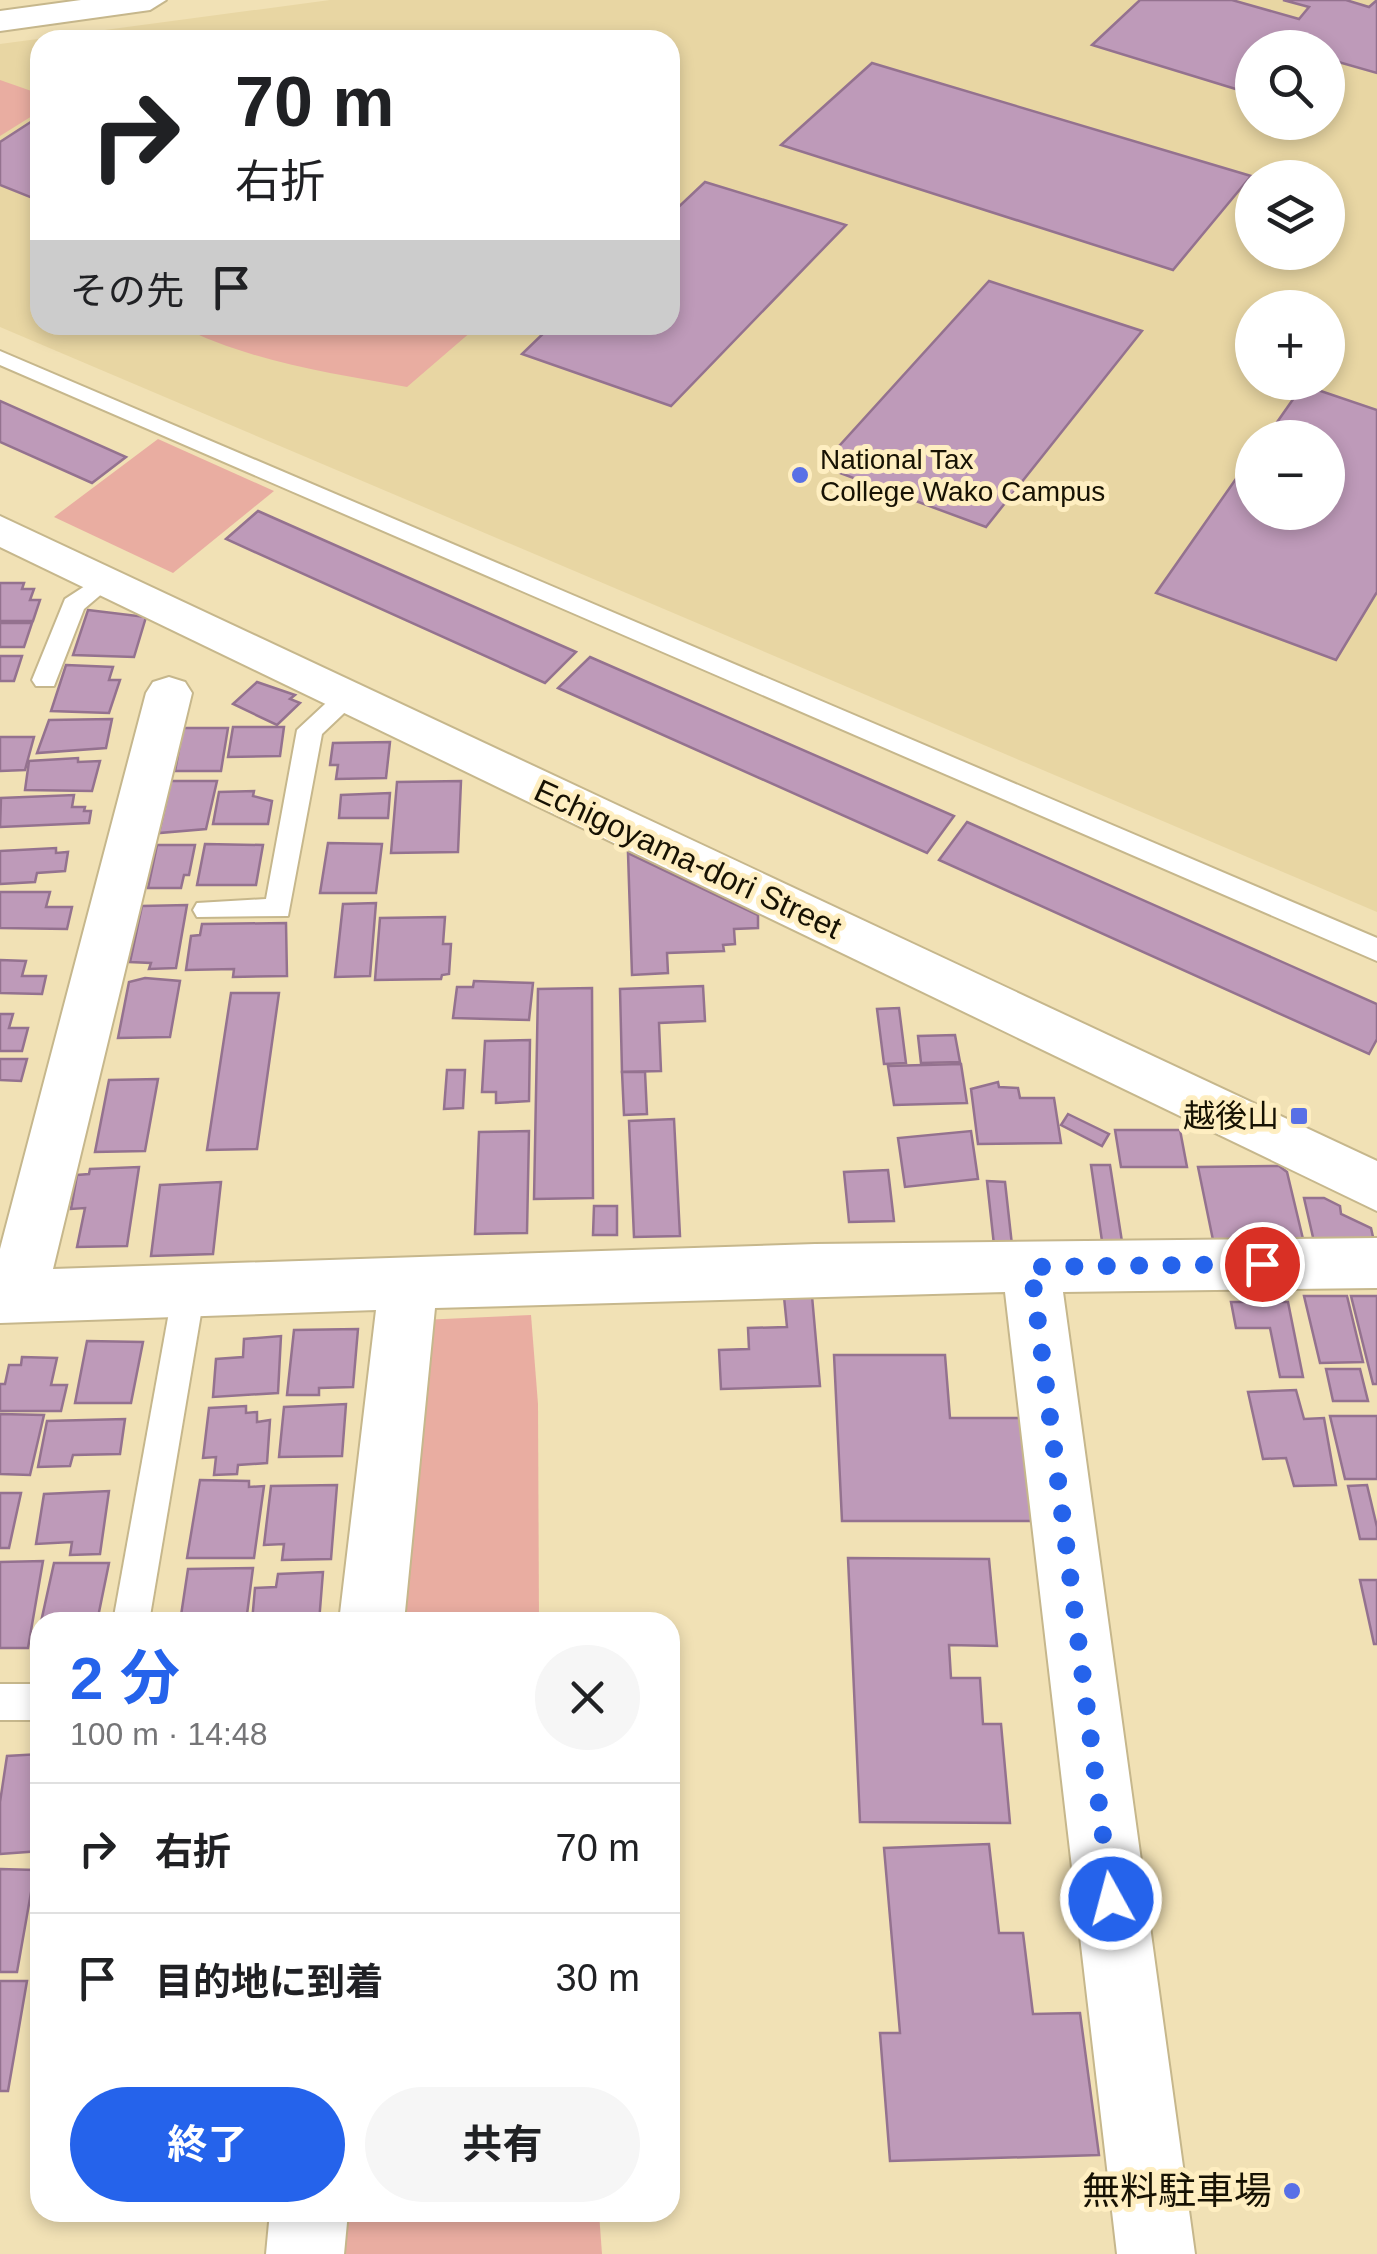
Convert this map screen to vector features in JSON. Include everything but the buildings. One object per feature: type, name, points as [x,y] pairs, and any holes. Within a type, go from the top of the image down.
[{"type":"street","points":[[0,21],[150,0]]},
{"type":"street","name":"Echigoyama-dori Street","points":[[5,539],[105,581],[1377,1188]]},
{"type":"street","points":[[168,694],[9,1296],[1031,1267],[1377,1263]]},
{"type":"street","points":[[1031,1267],[1156,2254]]},
{"type":"street","points":[[373,1612],[408,1283]]},
{"type":"street","points":[[305,2254],[308,2222]]},
{"type":"lane","points":[[0,357],[1377,950]]},
{"type":"lane","points":[[45,680],[74,605],[105,581]]},
{"type":"lane","points":[[207,910],[278,910],[310,730],[348,697]]},
{"type":"lane","points":[[133,1612],[189,1290]]},
{"type":"lane","points":[[0,1702],[30,1702]]},
{"type":"shaded area","name":"National Tax College Wako Campus","points":[[330,0],[1377,0],[1377,912],[0,327],[0,44],[30,40],[30,335],[680,335],[680,30],[105,30]]},
{"type":"shaded area","points":[[0,80],[30,90],[30,117],[0,136]]},
{"type":"shaded area","points":[[200,335],[467,335],[407,387],[261,357]]},
{"type":"shaded area","points":[[158,439],[274,491],[173,573],[54,517]]},
{"type":"shaded area","points":[[531,1315],[538,1404],[539,1612],[392,1612],[421,1320]]},
{"type":"shaded area","points":[[331,2222],[600,2222],[602,2254],[328,2254]]},
{"type":"place","name":"National Tax College Wako Campus","points":[[800,475]]},
{"type":"place","name":"越後山","points":[[1299,1116]]},
{"type":"place","name":"無料駐車場","points":[[1292,2191]]},
{"type":"route","points":[[1111,1899],[1031,1267],[1262,1264]]}]
